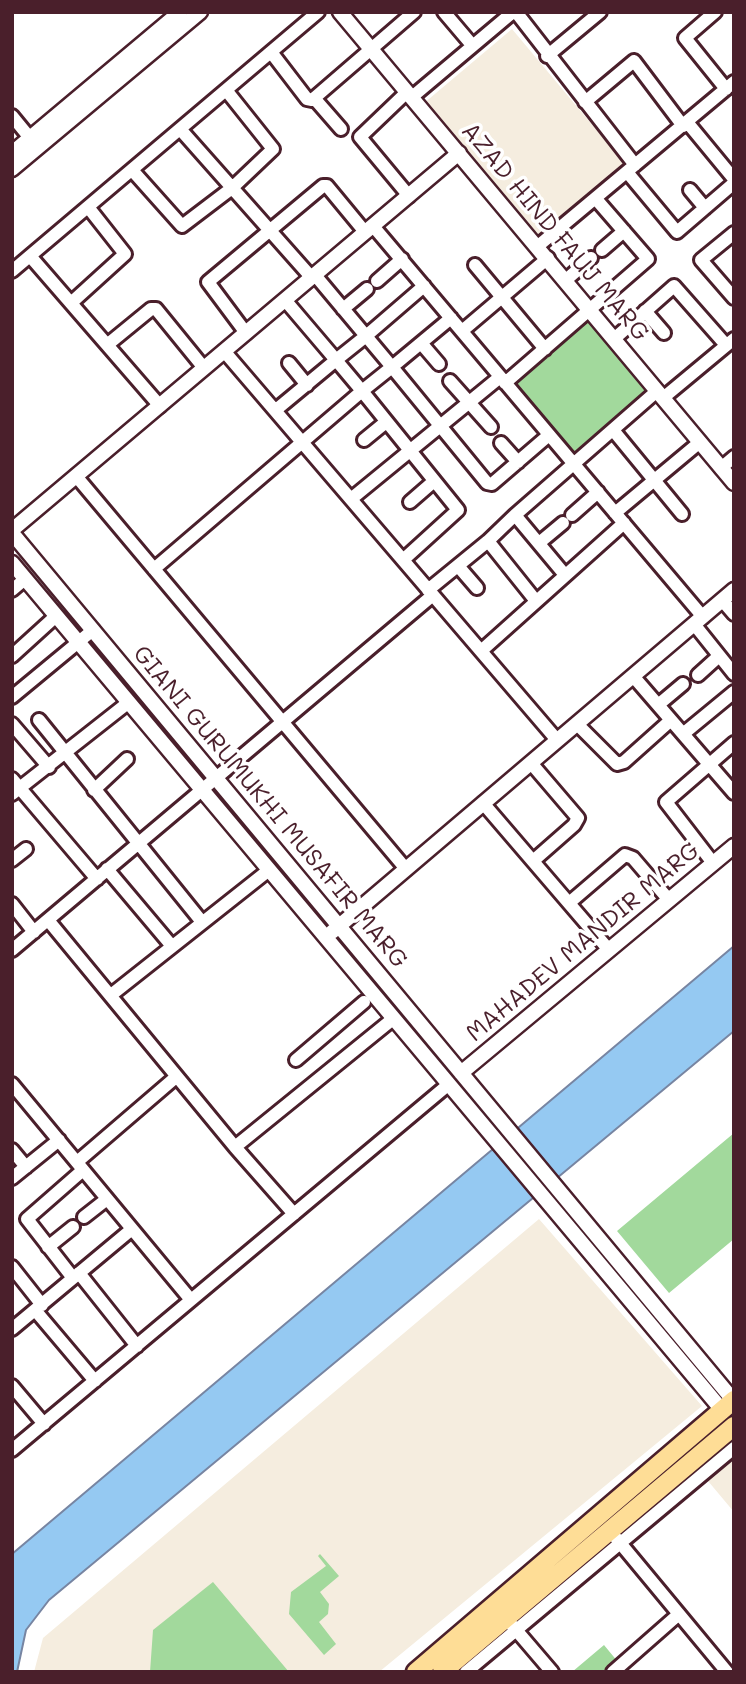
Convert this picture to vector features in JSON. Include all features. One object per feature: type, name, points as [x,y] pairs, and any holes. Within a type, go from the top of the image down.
[{"type":"main road","points":[[442,1672],[464,1668],[609,1530],[730,1404]]},
{"type":"main road","points":[[416,1672],[609,1530],[734,1426]]},
{"type":"street","points":[[12,271],[317,12]]},
{"type":"street","name":"AZAD HIND FAUJ MARG","points":[[340,12],[734,483]]},
{"type":"street","points":[[271,52],[307,99],[314,98],[414,12]]},
{"type":"street","points":[[443,12],[472,45]]},
{"type":"street","points":[[408,195],[360,137],[514,12],[584,102],[677,232],[734,181],[634,61],[584,102]]},
{"type":"street","points":[[547,56],[600,12]]},
{"type":"street","points":[[538,246],[730,86],[685,38],[715,12]]},
{"type":"street","points":[[12,153],[188,14]]},
{"type":"street","points":[[12,170],[188,14]]},
{"type":"street","points":[[132,170],[182,226],[232,188],[273,149],[226,90]]},
{"type":"street","points":[[314,98],[341,129]]},
{"type":"street","points":[[12,116],[30,138]]},
{"type":"street","points":[[180,129],[343,309],[489,484],[550,435]]},
{"type":"street","points":[[12,531],[459,153]]},
{"type":"street","points":[[246,333],[208,282],[325,186],[402,259],[598,492],[698,621],[719,656],[734,674]]},
{"type":"street","points":[[690,190],[705,208]]},
{"type":"street","points":[[351,499],[469,402],[545,349],[648,259],[596,199]]},
{"type":"street","points":[[71,303],[125,254],[88,206]]},
{"type":"street","points":[[566,280],[624,231]]},
{"type":"street","points":[[731,288],[701,260],[734,233]]},
{"type":"street","points":[[30,256],[160,406]]},
{"type":"street","points":[[462,331],[548,258]]},
{"type":"street","points":[[343,309],[402,259]]},
{"type":"street","points":[[475,265],[545,349]]},
{"type":"street","points":[[277,410],[424,286]]},
{"type":"street","points":[[14,945],[34,932],[137,842],[282,722],[613,430],[730,342],[674,286],[614,339]]},
{"type":"street","points":[[285,300],[362,391],[457,512],[403,560]]},
{"type":"street","points":[[107,345],[151,309],[156,309],[204,368]]},
{"type":"street","points":[[645,311],[664,334]]},
{"type":"street","points":[[154,569],[451,318]]},
{"type":"street","points":[[421,343],[439,364]]},
{"type":"street","points":[[224,351],[558,740]]},
{"type":"street","points":[[289,363],[307,385]]},
{"type":"street","points":[[450,381],[491,427]]},
{"type":"street","points":[[365,440],[386,422]]},
{"type":"street","points":[[613,430],[682,514]]},
{"type":"street","points":[[481,651],[565,575],[654,480],[700,442]]},
{"type":"street","points":[[501,443],[518,462]]},
{"type":"street","points":[[721,468],[734,457]]},
{"type":"street","points":[[76,476],[406,869]]},
{"type":"street","points":[[410,502],[433,482]]},
{"type":"street","points":[[539,543],[598,492]]},
{"type":"street","points":[[515,515],[565,575]]},
{"type":"street","name":"GIANI GURUMUKHI MUSAFIR MARG","points":[[12,531],[565,1197],[730,1404]]},
{"type":"street","points":[[488,541],[536,601]]},
{"type":"street","name":"GIANI GURUMUKHI MUSAFIR MARG","points":[[12,563],[552,1206],[730,1404]]},
{"type":"street","points":[[458,566],[477,588]]},
{"type":"street","points":[[12,590],[25,579]]},
{"type":"street","points":[[326,937],[734,590]]},
{"type":"street","points":[[722,600],[734,614]]},
{"type":"street","points":[[12,656],[57,616]]},
{"type":"street","points":[[12,697],[93,630]]},
{"type":"street","points":[[698,675],[719,656]]},
{"type":"street","points":[[633,676],[734,793]]},
{"type":"street","points":[[658,705],[683,684]]},
{"type":"street","points":[[683,734],[734,692]]},
{"type":"street","points":[[96,879],[15,787],[49,767],[129,702]]},
{"type":"street","points":[[39,720],[202,922]]},
{"type":"street","points":[[577,724],[617,764],[624,762],[671,720]]},
{"type":"street","points":[[12,724],[49,767]]},
{"type":"street","points":[[713,863],[666,804],[668,799],[734,743]]},
{"type":"street","points":[[94,790],[127,759]]},
{"type":"street","points":[[531,762],[578,818],[574,825],[533,861]]},
{"type":"street","points":[[483,803],[609,950]]},
{"type":"street","name":"MAHADEV MANDIR MARG","points":[[461,1073],[734,846]]},
{"type":"street","points":[[12,860],[26,849]]},
{"type":"street","points":[[569,903],[625,855],[633,858],[669,900]]},
{"type":"street","points":[[107,869],[171,945]]},
{"type":"street","points":[[110,995],[269,870]]},
{"type":"street","points":[[12,904],[34,932]]},
{"type":"street","points":[[48,920],[176,1077],[294,1214]]},
{"type":"street","points":[[296,1060],[364,1002]]},
{"type":"street","points":[[235,1147],[394,1018]]},
{"type":"street","points":[[137,1346],[48,1247],[27,1219],[176,1077]]},
{"type":"street","points":[[12,1084],[191,1300]]},
{"type":"street","points":[[12,1450],[449,1084]]},
{"type":"street","points":[[12,1178],[59,1140]]},
{"type":"street","points":[[12,1150],[26,1167]]},
{"type":"street","points":[[84,1217],[107,1199]]},
{"type":"street","points":[[48,1247],[74,1227]]},
{"type":"street","points":[[13,1327],[132,1229]]},
{"type":"street","points":[[12,1267],[38,1307],[95,1381]]},
{"type":"street","points":[[12,1386],[44,1424]]},
{"type":"street","points":[[727,1672],[609,1530],[734,1448]]},
{"type":"street","points":[[613,1672],[679,1614]]},
{"type":"street","points":[[511,1623],[552,1672]]},
{"type":"shaded area","points":[[512,29],[625,164],[536,239],[423,104]]},
{"type":"shaded area","points":[[539,1219],[702,1406],[379,1672],[34,1672],[43,1638]]},
{"type":"shaded area","points":[[734,1459],[734,1512],[708,1481]]},
{"type":"green space","points":[[587,318],[649,390],[573,455],[512,383]]},
{"type":"green space","points":[[734,1133],[734,1239],[669,1293],[617,1231]]},
{"type":"green space","points":[[320,1554],[339,1576],[320,1592],[329,1604],[328,1614],[319,1622],[336,1644],[324,1655],[289,1614],[291,1592],[326,1566],[318,1556]]},
{"type":"green space","points":[[213,1582],[289,1672],[150,1672],[153,1630]]},
{"type":"green space","points":[[604,1645],[618,1662],[606,1672],[572,1672]]},
{"type":"water","points":[[734,946],[734,1031],[49,1600],[26,1630],[17,1672],[12,1672],[12,1554]]}]
